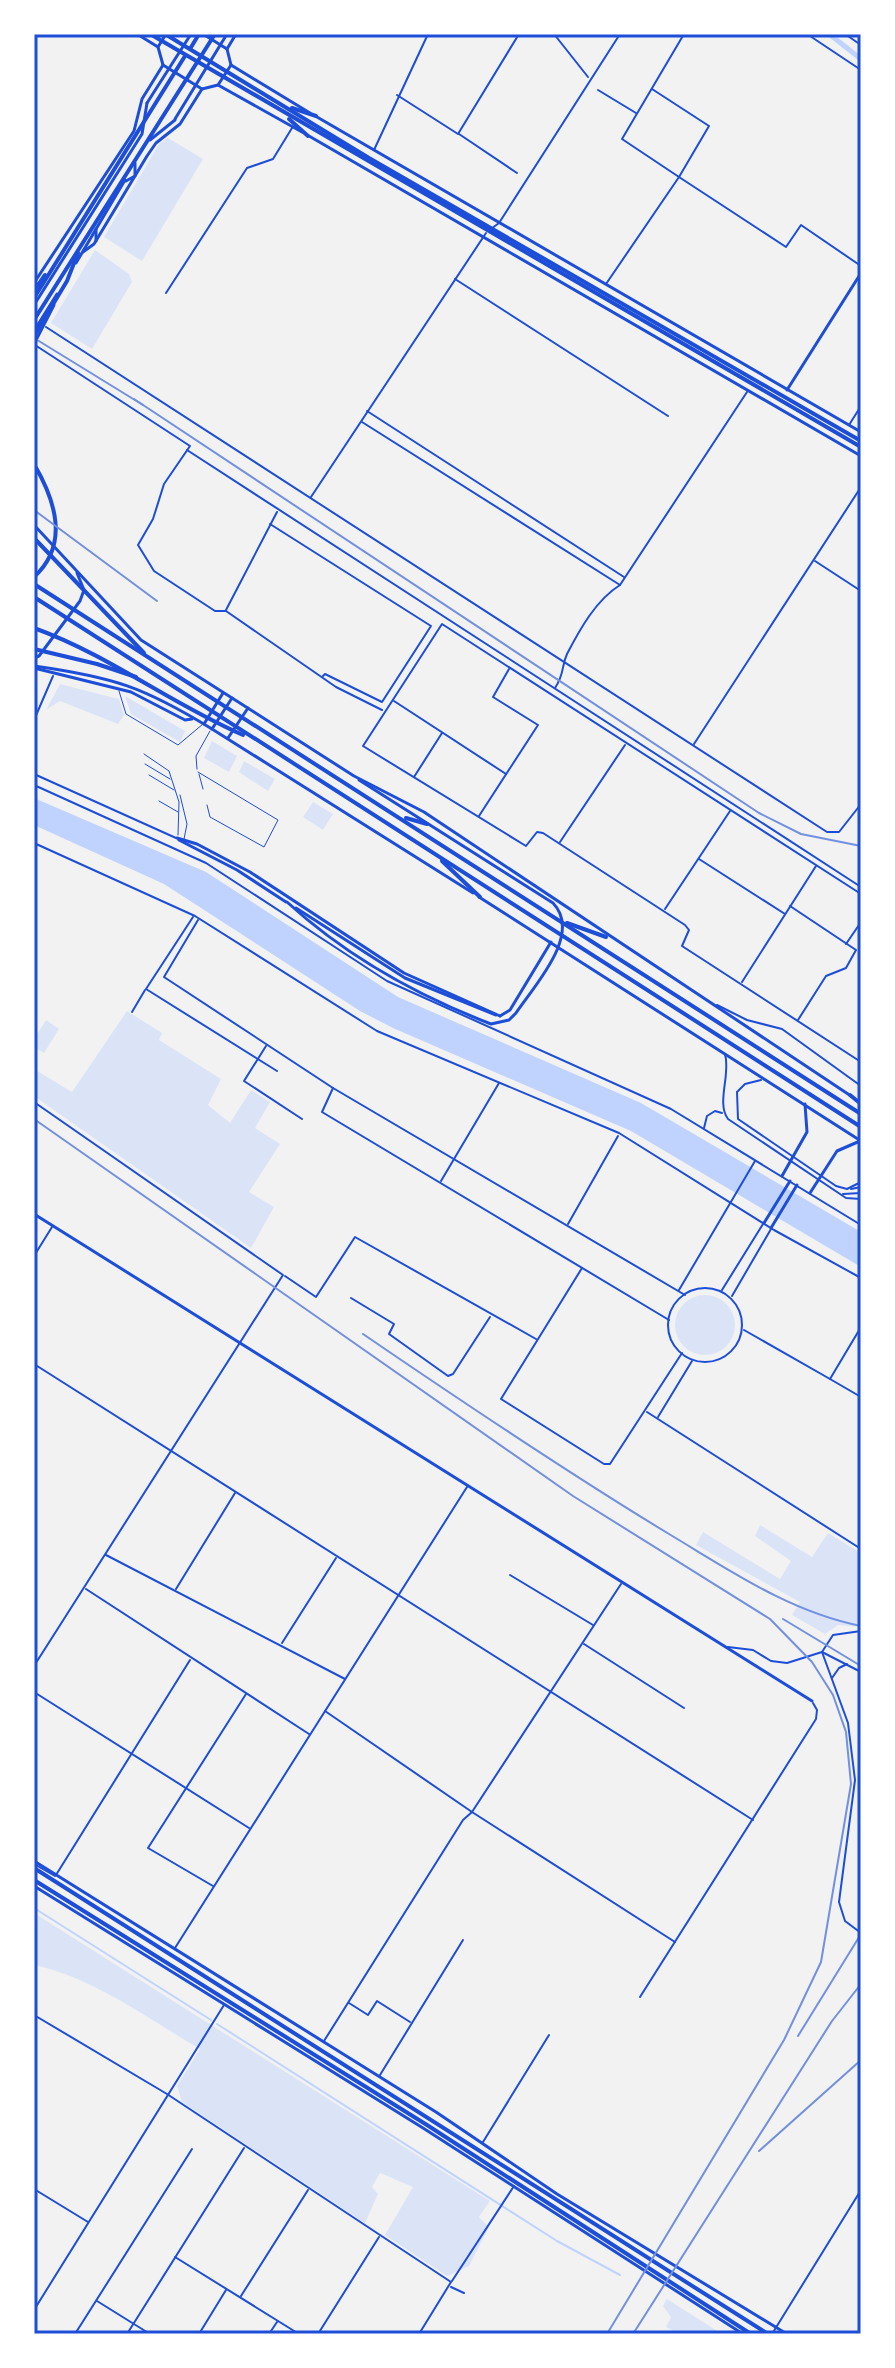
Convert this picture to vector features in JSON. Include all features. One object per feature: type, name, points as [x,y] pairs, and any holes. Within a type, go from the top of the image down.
[{"type":"highway","points":[[150,34],[861,444]]},
{"type":"highway","points":[[165,34],[490,230]]},
{"type":"highway","points":[[37,297],[201,34]]},
{"type":"highway","points":[[34,320],[215,34]]},
{"type":"highway","points":[[285,106],[316,116]]},
{"type":"highway","points":[[282,112],[308,136]]},
{"type":"highway","points":[[34,291],[72,237]]},
{"type":"highway","points":[[34,334],[67,281],[82,243]]},
{"type":"highway","points":[[34,464],[52,496],[56,529],[51,552],[34,577]]},
{"type":"highway","points":[[34,538],[152,660]]},
{"type":"highway","points":[[34,584],[861,1114]]},
{"type":"highway","points":[[34,597],[861,1127]]},
{"type":"highway","points":[[34,628],[148,682],[209,721],[256,741]]},
{"type":"highway","points":[[34,649],[97,664],[148,682]]},
{"type":"highway","points":[[400,817],[427,824]]},
{"type":"highway","points":[[431,851],[480,897]]},
{"type":"highway","points":[[558,920],[606,937]]},
{"type":"highway","points":[[850,1095],[861,1103]]},
{"type":"highway","points":[[34,1864],[770,2334]]},
{"type":"highway","points":[[34,1883],[427,2125],[751,2334]]},
{"type":"street","points":[[137,34],[158,47],[163,65],[202,89]]},
{"type":"street","points":[[158,47],[165,34]]},
{"type":"street","points":[[34,305],[142,134],[147,103],[191,34]]},
{"type":"street","points":[[201,34],[227,49]]},
{"type":"street","points":[[236,34],[227,49],[231,65],[861,432]]},
{"type":"street","points":[[374,151],[397,95],[428,34]]},
{"type":"street","points":[[458,134],[519,34]]},
{"type":"street","points":[[554,34],[590,79]]},
{"type":"street","points":[[310,498],[481,236],[499,223],[620,34]]},
{"type":"street","points":[[684,34],[622,139],[786,247],[801,225],[861,266]]},
{"type":"street","points":[[807,34],[861,70]]},
{"type":"street","points":[[845,34],[861,45]]},
{"type":"street","points":[[34,334],[135,163],[151,139],[175,120],[226,36]]},
{"type":"street","points":[[34,283],[134,131],[142,99],[163,65]]},
{"type":"street","points":[[82,253],[96,241],[156,143],[180,124],[202,89],[218,85],[231,65]]},
{"type":"street","points":[[218,85],[861,456]]},
{"type":"street","points":[[606,285],[679,177],[709,126],[652,89]]},
{"type":"street","points":[[598,90],[637,113]]},
{"type":"street","points":[[397,95],[517,173]]},
{"type":"street","points":[[166,293],[247,168],[273,159],[293,127]]},
{"type":"street","points":[[135,163],[135,176]]},
{"type":"street","points":[[123,183],[135,176]]},
{"type":"street","points":[[96,226],[96,241]]},
{"type":"street","points":[[787,390],[861,273]]},
{"type":"street","points":[[454,278],[668,416]]},
{"type":"street","points":[[56,295],[45,326],[34,344],[190,446],[164,484],[153,519],[138,545],[154,571],[215,611],[226,611],[322,677],[382,710]]},
{"type":"street","points":[[37,297],[51,304]]},
{"type":"street","points":[[45,326],[827,832],[839,832],[861,804]]},
{"type":"street","points":[[554,688],[565,671],[564,663],[603,596],[620,585],[748,391]]},
{"type":"street","points":[[849,425],[861,406]]},
{"type":"street","points":[[367,411],[625,577]]},
{"type":"street","points":[[361,421],[620,585]]},
{"type":"street","points":[[187,450],[861,887]]},
{"type":"street","points":[[694,745],[861,487]]},
{"type":"street","points":[[226,611],[277,511]]},
{"type":"street","points":[[270,524],[431,626],[382,702],[325,674],[322,677]]},
{"type":"street","points":[[34,525],[141,640],[514,878],[559,910],[564,931],[516,1013],[500,1024],[476,1018],[385,975],[323,933],[287,902]]},
{"type":"street","points":[[814,560],[861,591]]},
{"type":"street","points":[[34,658],[39,656],[80,601],[84,590],[72,565]]},
{"type":"street","points":[[861,894],[442,624],[363,746],[526,846],[537,832],[559,843],[689,930],[682,946],[861,1062]]},
{"type":"street","points":[[34,667],[53,676],[119,688],[185,720],[194,718]]},
{"type":"street","points":[[34,667],[125,683],[194,718],[767,1079],[860,1141]]},
{"type":"street","points":[[479,817],[538,725],[493,697],[510,668]]},
{"type":"street","points":[[34,720],[53,676]]},
{"type":"street","points":[[204,724],[224,693]]},
{"type":"street","points":[[212,729],[232,698]]},
{"type":"street","points":[[393,700],[507,774]]},
{"type":"street","points":[[228,738],[248,708]]},
{"type":"street","points":[[414,777],[443,732]]},
{"type":"street","points":[[559,843],[626,743]]},
{"type":"street","points":[[34,774],[250,872],[404,973],[500,1016]]},
{"type":"street","points":[[354,776],[424,812],[575,910],[606,937],[850,1095]]},
{"type":"street","points":[[34,785],[206,863],[387,981],[644,1095],[861,1225]]},
{"type":"street","points":[[663,911],[730,810]]},
{"type":"street","points":[[183,840],[237,870],[405,978],[500,1016]]},
{"type":"street","points":[[34,843],[199,919],[377,1031],[619,1133],[771,1228],[861,1278]]},
{"type":"street","points":[[698,858],[785,914]]},
{"type":"street","points":[[740,984],[816,865]]},
{"type":"street","points":[[790,906],[856,950],[846,968],[826,976],[798,1021]]},
{"type":"street","points":[[132,1012],[193,916]]},
{"type":"street","points":[[199,919],[164,977],[333,1088],[685,1295]]},
{"type":"street","points":[[846,944],[861,922]]},
{"type":"street","points":[[500,1016],[510,1010],[551,942]]},
{"type":"street","points":[[146,989],[277,1071]]},
{"type":"street","points":[[708,1003],[726,1007],[747,1020],[782,1029],[861,1086]]},
{"type":"street","points":[[267,1045],[244,1081],[302,1119]]},
{"type":"street","points":[[724,1114],[729,1067],[725,1053]]},
{"type":"street","points":[[767,1079],[745,1084],[737,1092],[735,1111],[745,1127],[847,1189],[861,1187]]},
{"type":"street","points":[[441,1182],[499,1083]]},
{"type":"street","points":[[333,1088],[322,1112],[669,1320]]},
{"type":"street","points":[[34,1102],[316,1297],[355,1237],[537,1340]]},
{"type":"street","points":[[782,1176],[807,1132],[805,1104]]},
{"type":"street","points":[[704,1129],[707,1116],[715,1111],[724,1114],[767,1147],[846,1198],[861,1199]]},
{"type":"street","points":[[567,1225],[619,1133]]},
{"type":"street","points":[[810,1193],[837,1151],[860,1141]]},
{"type":"street","points":[[679,1291],[755,1160]]},
{"type":"street","points":[[721,1292],[790,1181]]},
{"type":"street","points":[[847,1189],[861,1182]]},
{"type":"street","points":[[730,1298],[797,1185]]},
{"type":"street","points":[[838,1192],[861,1193]]},
{"type":"street","points":[[34,1214],[812,1701],[817,1710],[816,1719],[640,1997]]},
{"type":"street","points":[[34,1256],[53,1225]]},
{"type":"street","points":[[582,1267],[501,1399],[604,1464],[614,1462],[682,1353]]},
{"type":"street","points":[[34,1666],[283,1275]]},
{"type":"street","points":[[704,1289],[721,1292],[730,1298],[742,1318],[740,1339],[727,1355],[710,1362],[693,1360],[682,1353],[669,1332],[669,1320],[677,1301],[685,1295],[704,1289]]},
{"type":"street","points":[[351,1298],[394,1324],[389,1334],[448,1376],[453,1374],[490,1316]]},
{"type":"street","points":[[830,1379],[861,1327]]},
{"type":"street","points":[[742,1329],[861,1397]]},
{"type":"street","points":[[658,1419],[693,1360]]},
{"type":"street","points":[[34,1364],[753,1820]]},
{"type":"street","points":[[646,1412],[861,1549]]},
{"type":"street","points":[[175,1949],[468,1486]]},
{"type":"street","points":[[176,1590],[235,1493]]},
{"type":"street","points":[[105,1554],[345,1679]]},
{"type":"street","points":[[281,1644],[337,1557]]},
{"type":"street","points":[[510,1575],[595,1626]]},
{"type":"street","points":[[323,2042],[463,1820],[472,1812],[623,1581]]},
{"type":"street","points":[[84,1588],[310,1734]]},
{"type":"street","points":[[726,1647],[753,1650],[771,1661],[787,1663],[822,1652],[833,1635],[861,1631]]},
{"type":"street","points":[[583,1644],[684,1708]]},
{"type":"street","points":[[822,1652],[861,1672]]},
{"type":"street","points":[[822,1652],[848,1723],[855,1780],[839,1902],[845,1921],[861,1933]]},
{"type":"street","points":[[58,1876],[191,1659]]},
{"type":"street","points":[[831,1680],[839,1668],[848,1664]]},
{"type":"street","points":[[34,1692],[250,1829]]},
{"type":"street","points":[[214,1887],[148,1848],[246,1693]]},
{"type":"street","points":[[325,1711],[472,1812],[675,1942]]},
{"type":"street","points":[[34,1864],[379,2077],[551,2190],[787,2334]]},
{"type":"street","points":[[34,1883],[543,2203],[743,2334]]},
{"type":"street","points":[[379,2077],[463,1940]]},
{"type":"street","points":[[348,2002],[368,2015],[377,2001],[411,2023]]},
{"type":"street","points":[[34,2310],[225,2004]]},
{"type":"street","points":[[34,2015],[167,2094],[451,2282]]},
{"type":"street","points":[[482,2143],[549,2035]]},
{"type":"street","points":[[127,2334],[245,2147]]},
{"type":"street","points":[[75,2334],[192,2149]]},
{"type":"street","points":[[501,2177],[510,2162]]},
{"type":"street","points":[[419,2334],[514,2185]]},
{"type":"street","points":[[34,2189],[89,2222]]},
{"type":"street","points":[[240,2297],[308,2189]]},
{"type":"street","points":[[543,2203],[551,2190]]},
{"type":"street","points":[[770,2334],[861,2190]]},
{"type":"street","points":[[318,2334],[380,2236]]},
{"type":"street","points":[[175,2257],[299,2334]]},
{"type":"street","points":[[449,2287],[464,2293]]},
{"type":"street","points":[[199,2334],[227,2289]]},
{"type":"street","points":[[96,2300],[150,2334]]},
{"type":"street","points":[[269,2334],[278,2321]]},
{"type":"lane","points":[[119,688],[126,714],[178,745],[204,724]]},
{"type":"lane","points":[[203,789],[196,756],[212,729]]},
{"type":"lane","points":[[144,754],[167,768],[172,780],[180,814],[177,838]]},
{"type":"lane","points":[[145,764],[172,780]]},
{"type":"lane","points":[[198,772],[278,820],[264,847],[210,817],[207,805]]},
{"type":"lane","points":[[149,775],[176,791]]},
{"type":"lane","points":[[180,795],[187,824],[183,840]]},
{"type":"lane","points":[[159,801],[180,814]]},
{"type":"shaded area","points":[[168,138],[203,159],[142,261],[104,237],[159,144]]},
{"type":"shaded area","points":[[95,250],[129,274],[132,282],[92,349],[51,323]]},
{"type":"shaded area","points":[[60,684],[119,699],[124,715],[118,724],[60,701],[46,710]]},
{"type":"shaded area","points":[[125,696],[185,731],[180,742],[131,714]]},
{"type":"shaded area","points":[[212,741],[237,756],[229,772],[204,758]]},
{"type":"shaded area","points":[[244,761],[275,779],[268,791],[239,772]]},
{"type":"shaded area","points":[[313,802],[333,814],[323,830],[303,817]]},
{"type":"shaded area","points":[[127,1011],[162,1033],[159,1040],[221,1079],[208,1105],[230,1123],[251,1090],[270,1102],[255,1128],[280,1144],[249,1192],[274,1207],[251,1248],[34,1096],[34,1069],[72,1092]]},
{"type":"shaded area","points":[[46,1020],[59,1029],[44,1053],[34,1047],[34,1039]]},
{"type":"shaded area","points":[[705,1295],[717,1297],[726,1304],[733,1313],[733,1337],[726,1346],[717,1353],[705,1355],[693,1353],[684,1346],[677,1337],[675,1325],[677,1313],[684,1304],[693,1297]]},
{"type":"shaded area","points":[[760,1525],[812,1557],[828,1533],[861,1553],[861,1627],[838,1625],[825,1634],[792,1615],[800,1602],[696,1545],[703,1532],[780,1579],[791,1561],[755,1536]]},
{"type":"shaded area","points":[[34,1913],[490,2201],[479,2217],[489,2227],[469,2266],[447,2276],[385,2235],[413,2187],[380,2173],[372,2187],[378,2194],[365,2223],[182,2102],[177,2086],[200,2049],[99,1989],[34,1965]]},
{"type":"shaded area","points":[[667,2299],[722,2334],[679,2334],[666,2327],[671,2317],[663,2306]]},
{"type":"water","points":[[34,798],[206,872],[398,997],[641,1103],[861,1232],[861,1267],[631,1131],[360,1011],[164,884],[34,825]]},
{"type":"waterway","points":[[829,34],[861,59]]},
{"type":"waterway","points":[[34,1908],[211,2020]]},
{"type":"waterway","points":[[217,2024],[557,2241],[620,2275]]},
{"type":"railway","points":[[34,338],[143,405]]},
{"type":"railway","points":[[134,399],[759,813],[801,834],[861,846]]},
{"type":"railway","points":[[34,510],[157,601]]},
{"type":"railway","points":[[34,1119],[573,1496],[770,1619],[812,1662],[833,1695],[846,1732],[851,1784],[821,1962],[784,2040],[607,2334]]},
{"type":"railway","points":[[363,1334],[553,1461],[738,1576],[810,1611],[861,1626]]},
{"type":"railway","points":[[783,1619],[861,1666]]},
{"type":"railway","points":[[798,2036],[861,1934]]},
{"type":"railway","points":[[633,2334],[832,2021],[861,1984]]},
{"type":"railway","points":[[759,2151],[861,2060]]}]
